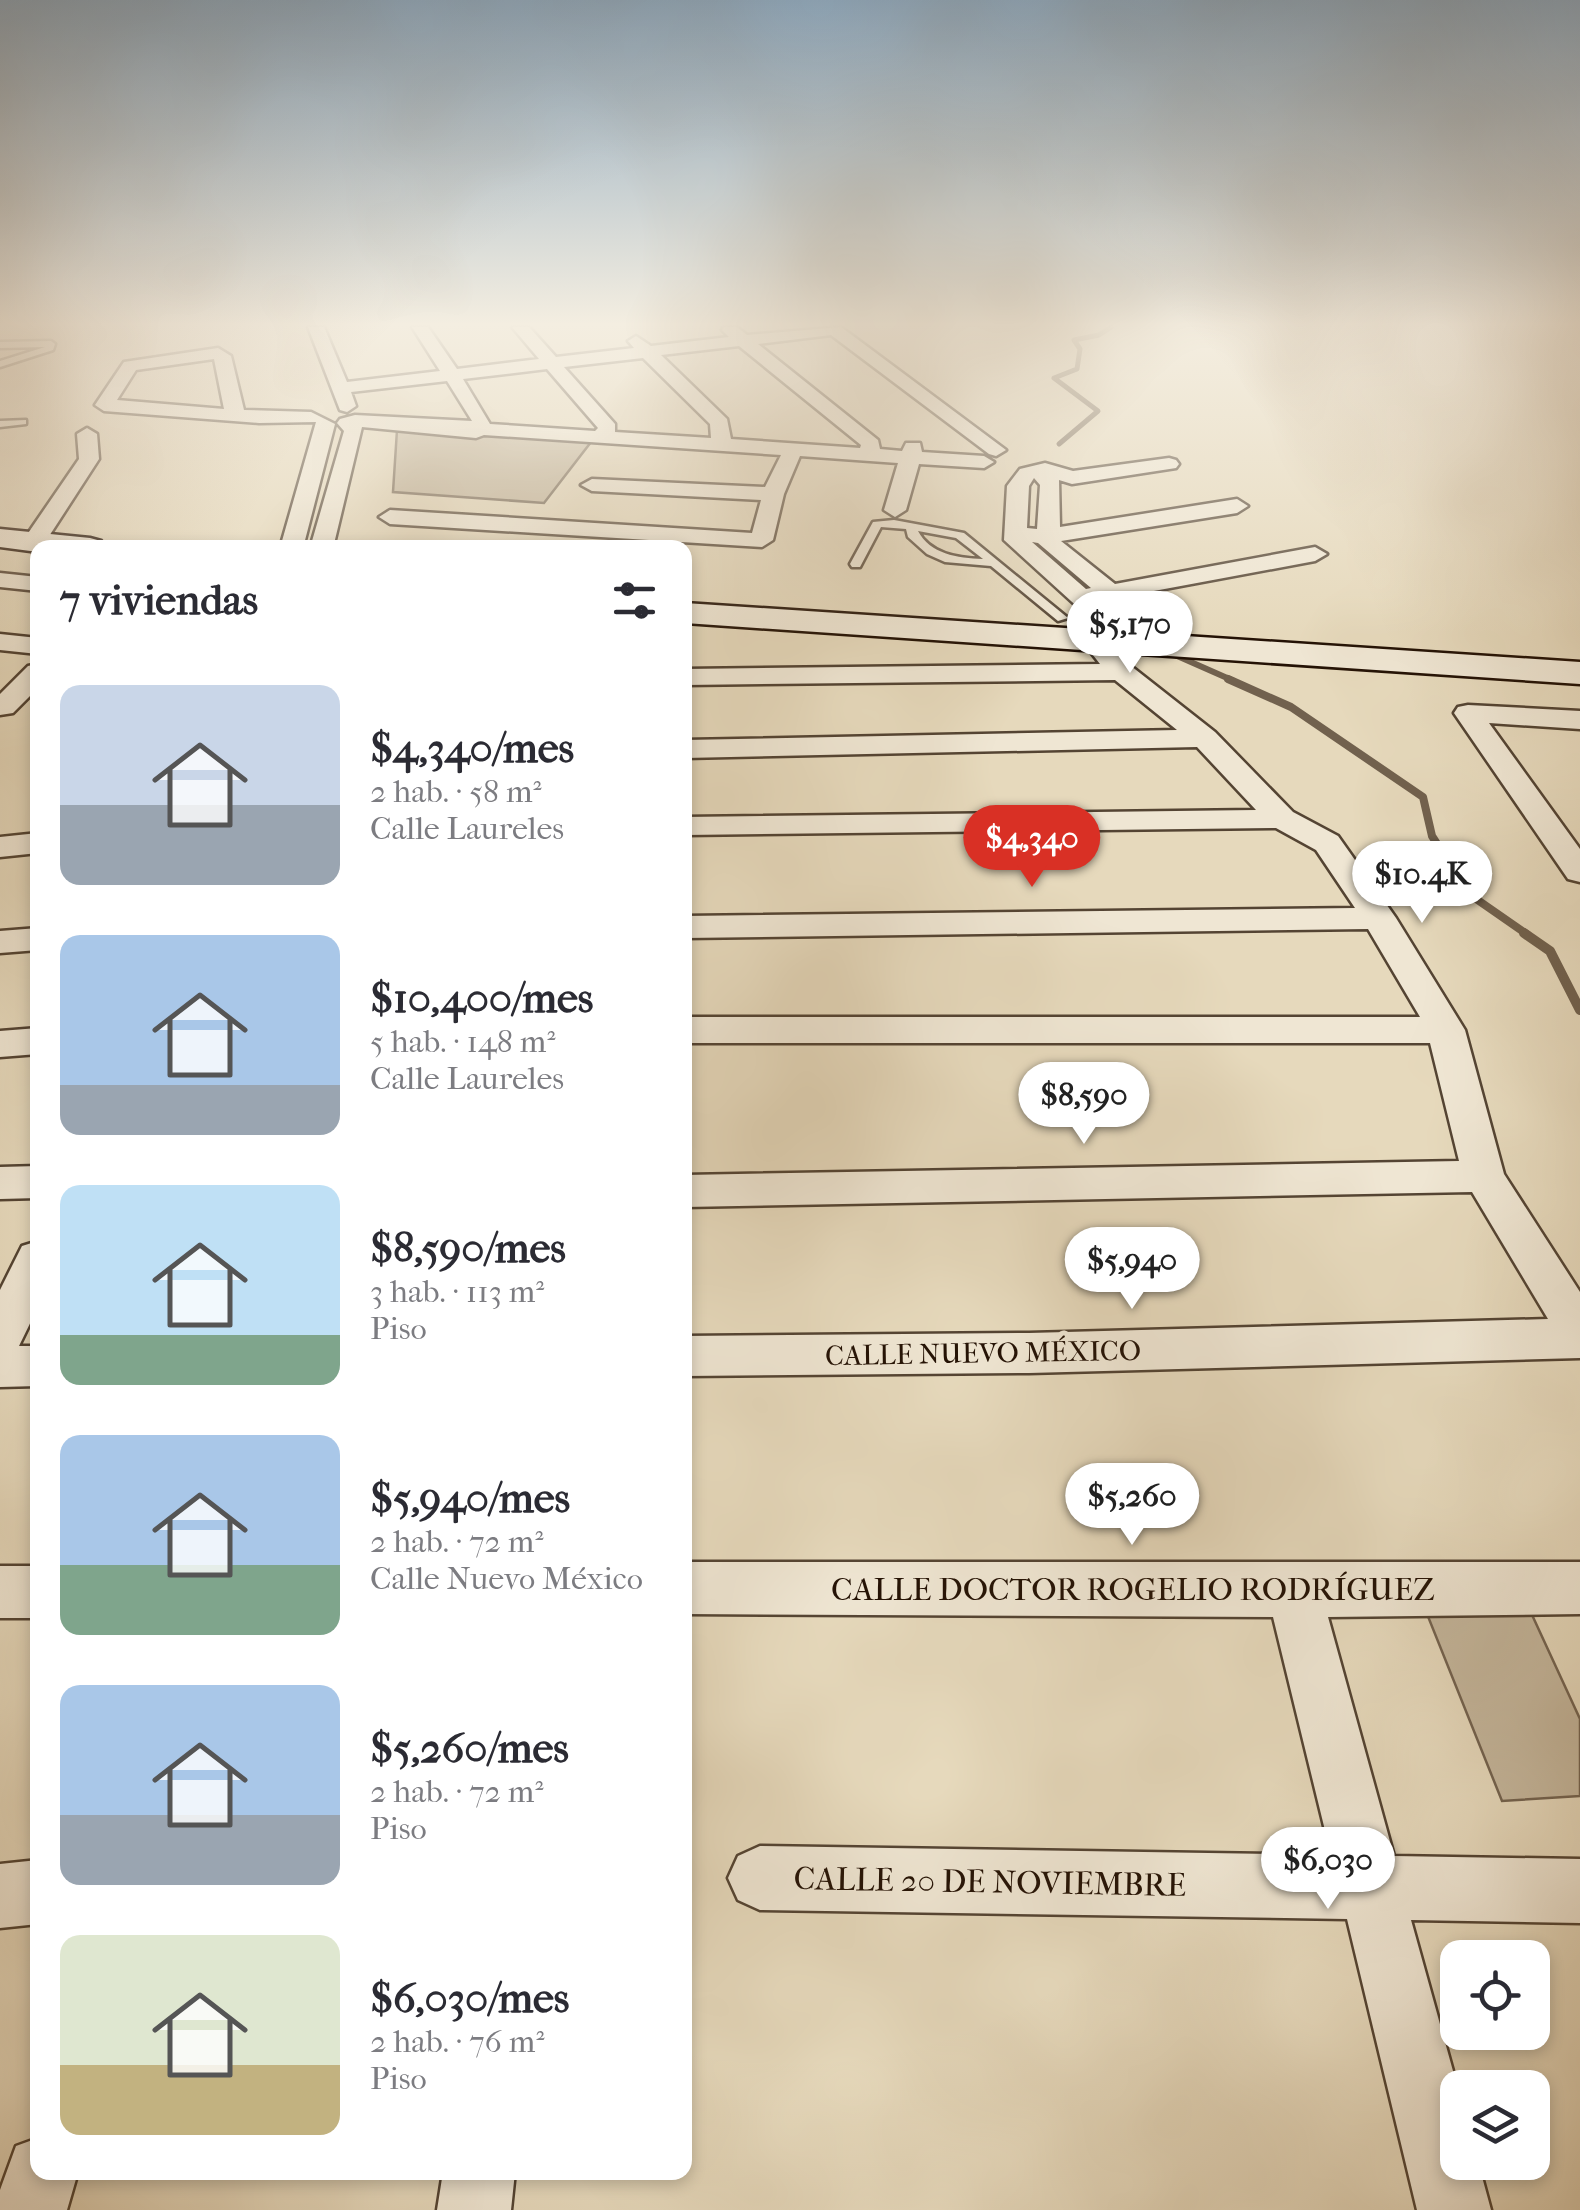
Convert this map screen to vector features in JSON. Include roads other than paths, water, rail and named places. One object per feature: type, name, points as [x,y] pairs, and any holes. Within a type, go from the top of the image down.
[{"type":"main road","points":[[0,538],[30,550]]},
{"type":"main road","points":[[0,559],[30,553]]},
{"type":"main road","points":[[692,592],[1089,614],[1130,646],[1580,673]]},
{"type":"main road","points":[[692,614],[1089,614]]},
{"type":"main road","points":[[1130,646],[1580,651]]},
{"type":"street","points":[[294,540],[336,430]]},
{"type":"street","points":[[323,540],[354,430]]},
{"type":"street","points":[[544,430],[869,450],[996,453]]},
{"type":"street","points":[[601,430],[604,434]]},
{"type":"street","points":[[721,430],[722,441]]},
{"type":"street","points":[[846,430],[869,450]]},
{"type":"street","points":[[966,430],[996,453],[1001,471],[1037,466],[1072,478],[1169,464]]},
{"type":"street","points":[[43,540],[89,459],[87,434]]},
{"type":"street","points":[[761,443],[793,450],[869,450]]},
{"type":"street","points":[[390,517],[762,540],[773,494],[793,450]]},
{"type":"street","points":[[904,518],[911,452]]},
{"type":"street","points":[[1037,466],[1018,486],[1015,535],[1022,550],[1089,614],[1130,646],[1205,738],[1282,819],[1327,843],[1379,918],[1446,1030],[1484,1176],[1580,1335]]},
{"type":"street","points":[[1037,466],[1050,485],[1048,536],[1089,614]]},
{"type":"street","points":[[592,484],[773,494]]},
{"type":"street","points":[[1015,535],[1048,536],[1237,506]]},
{"type":"street","points":[[1089,614],[1315,554]]},
{"type":"street","points":[[0,580],[30,583]]},
{"type":"street","points":[[0,642],[30,645]]},
{"type":"street","points":[[692,677],[1130,646]]},
{"type":"street","points":[[2,707],[30,680]]},
{"type":"street","points":[[2,707],[30,712]]},
{"type":"street","points":[[1580,720],[1468,712],[1580,872]]},
{"type":"street","points":[[692,749],[1205,738]]},
{"type":"street","points":[[692,826],[1282,819]]},
{"type":"street","points":[[0,847],[30,845]]},
{"type":"street","points":[[692,927],[1379,918]]},
{"type":"street","points":[[0,942],[30,940]]},
{"type":"street","points":[[692,1030],[1446,1030]]},
{"type":"street","points":[[0,1044],[30,1042]]},
{"type":"street","points":[[692,1191],[1484,1176]]},
{"type":"street","points":[[0,1182],[30,1182]]},
{"type":"street","points":[[0,1337],[30,1275]]},
{"type":"street","name":"CALLE NUEVO MÉXICO","points":[[692,1356],[1029,1353],[1580,1335]]},
{"type":"street","points":[[0,1366],[30,1366]]},
{"type":"street","name":"CALLE DOCTOR ROGELIO RODRÍGUEZ","points":[[692,1588],[1580,1588]]},
{"type":"street","points":[[1294,1591],[1454,2210]]},
{"type":"street","points":[[0,1592],[30,1592]]},
{"type":"street","name":"CALLE 20 DE NOVIEMBRE","points":[[760,1878],[1580,1891]]},
{"type":"street","points":[[0,1896],[30,1893]]},
{"type":"street","points":[[30,2210],[39,2180]]},
{"type":"street","points":[[474,2210],[478,2180]]},
{"type":"lane","points":[[904,518],[912,535],[933,556],[954,562],[994,563]]},
{"type":"lane","points":[[856,564],[878,524],[904,518],[960,535],[994,563],[1089,614]]},
{"type":"waterway","points":[[1059,444],[1075,430]]},
{"type":"waterway","points":[[1175,655],[1234,681]]},
{"type":"waterway","points":[[1228,679],[1291,707],[1423,797],[1432,836],[1469,894],[1528,935]]},
{"type":"waterway","points":[[1524,933],[1550,951],[1580,1010]]}]
